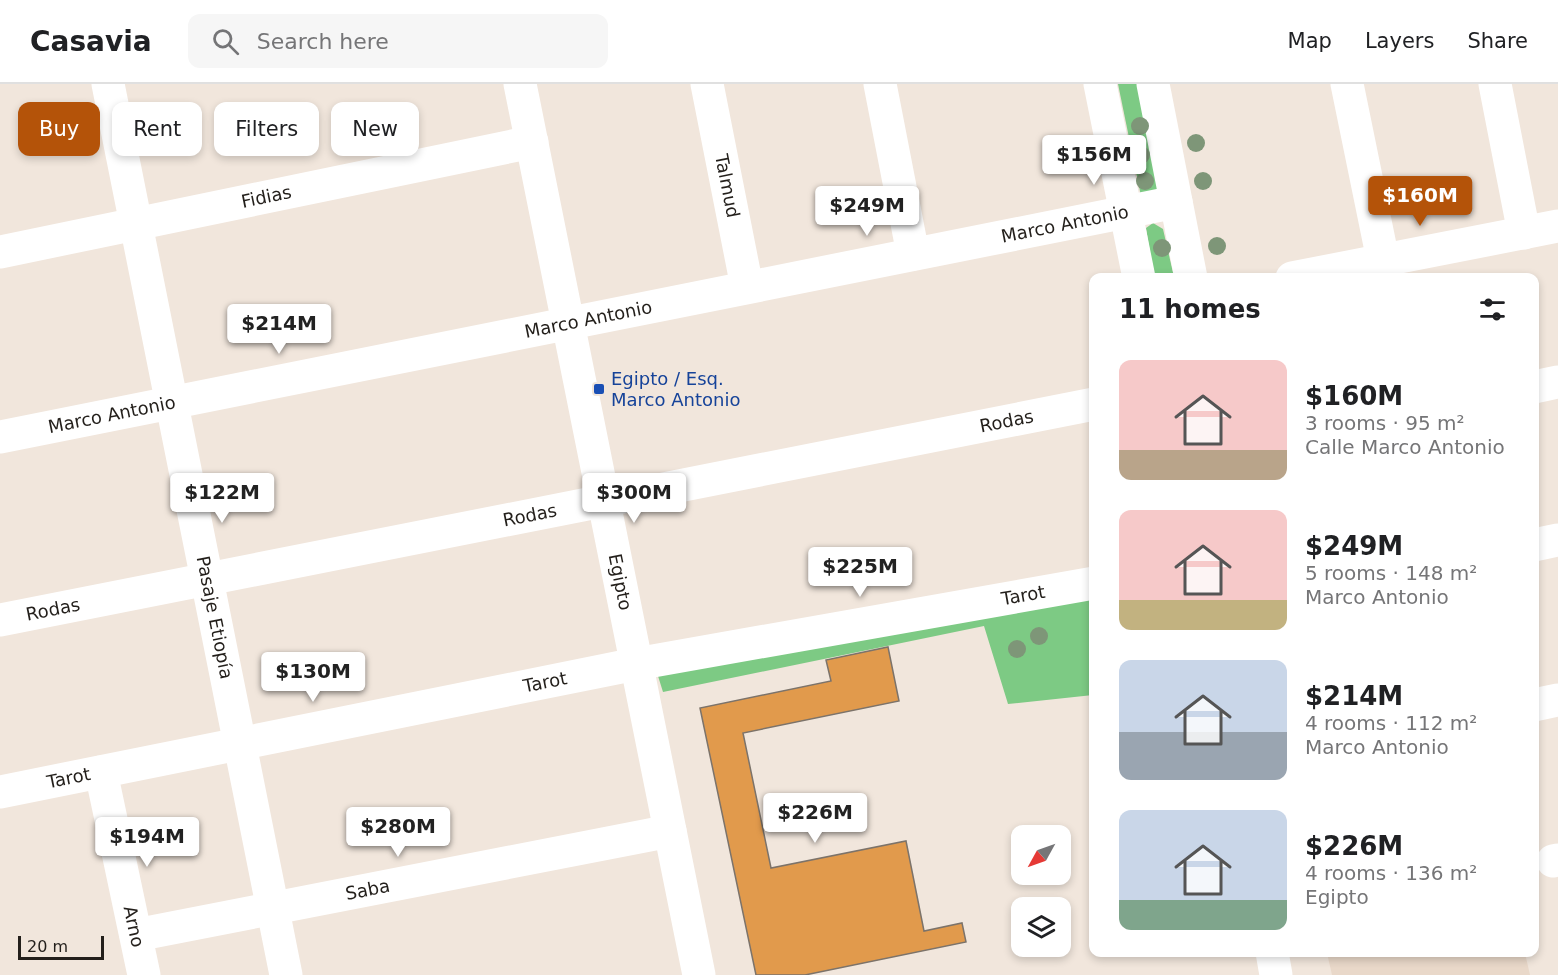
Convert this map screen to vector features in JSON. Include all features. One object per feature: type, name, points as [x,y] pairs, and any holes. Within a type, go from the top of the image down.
[{"type":"street","name":"Pasaje Etiopía","points":[[108,84],[286,975]]},
{"type":"street","name":"Egipto","points":[[520,84],[699,975]]},
{"type":"street","name":"Talmud","points":[[707,84],[747,287]]},
{"type":"street","points":[[880,84],[913,254]]},
{"type":"street","points":[[1100,84],[1138,273]]},
{"type":"street","points":[[1153,84],[1190,273]]},
{"type":"street","points":[[1347,84],[1383,260]]},
{"type":"street","points":[[1495,84],[1524,233]]},
{"type":"street","name":"Fidias","points":[[0,252],[532,142]]},
{"type":"street","name":"Marco Antonio","points":[[0,437],[1176,202]]},
{"type":"street","points":[[1317,273],[1558,226]]},
{"type":"street","points":[[1539,386],[1558,382]]},
{"type":"street","name":"Rodas","points":[[0,620],[1089,405]]},
{"type":"street","points":[[1539,544],[1558,540]]},
{"type":"street","name":"Tarot","points":[[0,792],[636,664],[1089,584]]},
{"type":"street","points":[[1539,704],[1558,700]]},
{"type":"street","name":"Arno","points":[[100,772],[144,975]]},
{"type":"street","name":"Saba","points":[[136,935],[670,831]]},
{"type":"street","points":[[1273,957],[1276,975]]},
{"type":"shaded area","points":[[1328,957],[1526,957],[1530,975],[1332,975]]},
{"type":"green space","points":[[1118,84],[1141,84],[1163,196],[1142,201]]},
{"type":"green space","points":[[1153,223],[1163,229],[1173,273],[1153,273],[1146,228]]},
{"type":"green space","points":[[1089,591],[1089,695],[1008,704],[984,626],[663,692],[658,676]]},
{"type":"building","points":[[888,647],[899,701],[743,733],[771,868],[906,841],[924,931],[962,923],[966,942],[805,975],[756,975],[700,708],[831,681],[826,660]]},
{"type":"place","name":"Egipto / Esq. Marco Antonio","points":[[599,389]]}]
